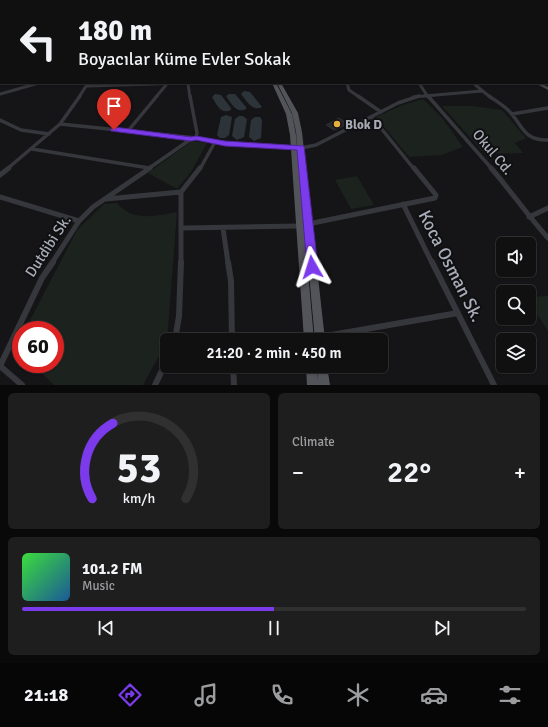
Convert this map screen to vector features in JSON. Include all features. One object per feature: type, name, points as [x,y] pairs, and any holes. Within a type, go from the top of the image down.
[{"type":"main road","points":[[274,84],[289,114],[298,148],[314,333]]},
{"type":"main road","points":[[280,84],[295,113],[300,132],[298,148]]},
{"type":"main road","points":[[312,373],[313,385]]},
{"type":"main road","points":[[323,373],[324,385]]},
{"type":"street","points":[[0,94],[35,84]]},
{"type":"street","points":[[0,175],[60,124],[88,84],[166,86],[188,84],[197,133],[193,139]]},
{"type":"street","points":[[347,84],[349,90],[381,112]]},
{"type":"street","name":"Okul Cd.","points":[[420,84],[426,95],[471,144],[548,238]]},
{"type":"street","points":[[473,84],[512,114],[517,125],[526,132],[537,138],[548,140]]},
{"type":"street","points":[[539,84],[548,89]]},
{"type":"street","points":[[128,131],[166,86]]},
{"type":"street","points":[[60,124],[215,142],[298,148],[316,145],[398,103],[426,95],[482,91]]},
{"type":"street","points":[[512,114],[548,108]]},
{"type":"street","points":[[182,228],[304,225],[403,204],[431,200],[436,195],[372,117]]},
{"type":"street","points":[[0,120],[21,130],[49,134]]},
{"type":"street","name":"Dutdibi Sk.","points":[[0,366],[42,278],[78,221],[104,200],[193,139]]},
{"type":"street","points":[[176,333],[179,316],[182,228],[181,192],[201,167],[215,142]]},
{"type":"street","points":[[32,149],[150,168]]},
{"type":"street","points":[[104,200],[181,192]]},
{"type":"street","points":[[0,197],[78,221]]},
{"type":"street","name":"Koca Osman Sk.","points":[[403,204],[494,385]]},
{"type":"street","points":[[529,216],[548,208]]},
{"type":"street","points":[[223,228],[231,280],[232,333]]},
{"type":"street","points":[[348,333],[458,313]]},
{"type":"street","points":[[0,366],[22,385]]},
{"type":"street","points":[[155,385],[161,373]]},
{"type":"street","points":[[233,373],[234,385]]},
{"type":"shaded area","points":[[244,91],[250,92],[262,107],[255,108],[250,105],[241,94]]},
{"type":"shaded area","points":[[215,94],[221,95],[231,110],[225,111],[218,106],[212,97]]},
{"type":"shaded area","points":[[229,94],[235,94],[246,109],[239,110],[234,107],[226,96]]},
{"type":"shaded area","points":[[423,99],[443,119],[463,147],[441,155],[409,157],[376,117],[403,105]]},
{"type":"shaded area","points":[[442,106],[472,106],[502,110],[526,138],[515,143],[523,153],[485,154]]},
{"type":"shaded area","points":[[226,115],[232,117],[229,135],[225,138],[220,138],[217,135],[221,117]]},
{"type":"shaded area","points":[[239,116],[243,116],[247,119],[244,137],[237,140],[232,136],[235,119]]},
{"type":"shaded area","points":[[255,117],[260,117],[262,120],[261,138],[254,141],[249,137],[251,120]]},
{"type":"shaded area","points":[[192,141],[207,143],[191,172],[177,189],[148,173]]},
{"type":"shaded area","points":[[357,176],[374,205],[351,209],[335,180]]},
{"type":"shaded area","points":[[117,203],[130,213],[145,216],[177,212],[168,333],[160,333],[160,354],[143,385],[54,385],[42,373],[64,373],[64,321],[30,321],[77,230],[104,204]]},
{"type":"shaded area","points":[[548,296],[548,331],[536,313],[536,297]]},
{"type":"building","name":"Blok D","points":[[339,118],[348,124],[334,130],[326,125]]},
{"type":"place","name":"Blok D","points":[[337,124]]},
{"type":"route","points":[[114,130],[191,139],[196,138],[225,144],[301,148],[312,267]]}]
